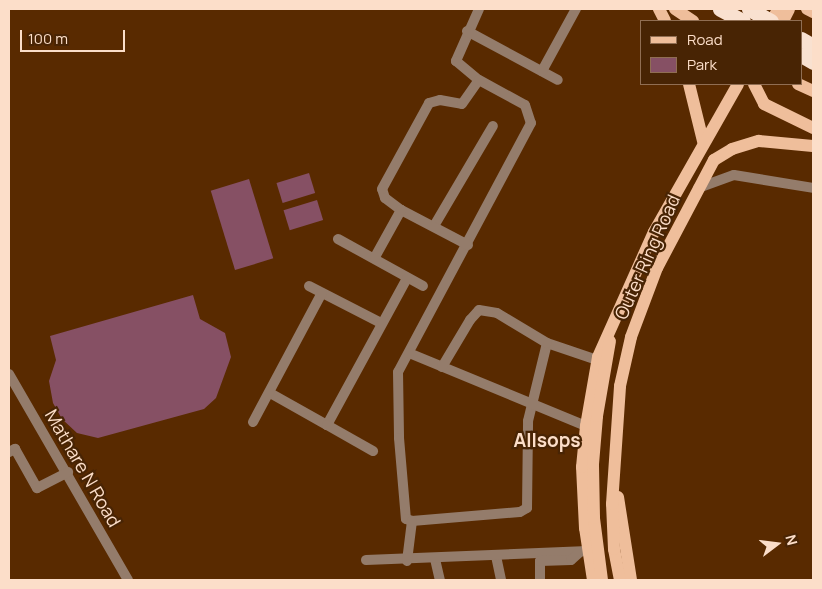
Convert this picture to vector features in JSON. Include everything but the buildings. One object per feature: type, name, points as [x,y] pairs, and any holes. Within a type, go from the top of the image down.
[{"type":"highway","points":[[720,9],[741,20]]},
{"type":"highway","points":[[749,9],[769,20]]},
{"type":"highway","points":[[802,40],[813,46]]},
{"type":"highway","points":[[802,56],[813,62]]},
{"type":"main road","points":[[675,9],[692,20]]},
{"type":"main road","points":[[807,9],[813,12]]},
{"type":"main road","points":[[773,20],[785,13]]},
{"type":"main road","points":[[689,85],[703,141]]},
{"type":"main road","name":"Outer Ring Road","points":[[593,580],[584,551],[582,487],[586,426],[597,360],[635,271],[703,141],[737,85]]},
{"type":"main road","points":[[754,85],[764,104],[813,128]]},
{"type":"main road","points":[[800,85],[813,91]]},
{"type":"main road","name":"Outer Ring Road","points":[[620,580],[612,526],[620,386],[631,337],[657,268],[697,188],[714,160],[732,149],[759,141],[813,146]]},
{"type":"main road","name":"Outer Ring Road","points":[[602,580],[594,518],[594,452],[611,331]]},
{"type":"main road","name":"Outer Ring Road","points":[[614,477],[630,580]]},
{"type":"street","points":[[407,560],[412,522],[405,514],[396,388],[398,372],[468,245],[531,123],[525,105],[478,80],[456,61],[467,31],[480,9]]},
{"type":"street","points":[[542,71],[576,9]]},
{"type":"street","points":[[467,31],[558,80]]},
{"type":"street","points":[[468,245],[401,210],[385,198],[383,184],[426,107],[436,100],[462,104],[478,80]]},
{"type":"street","points":[[434,226],[493,126]]},
{"type":"street","points":[[697,188],[734,175],[813,188]]},
{"type":"street","points":[[375,257],[401,210]]},
{"type":"street","points":[[338,238],[375,257],[423,286]]},
{"type":"street","points":[[327,425],[407,278]]},
{"type":"street","points":[[309,286],[381,323]]},
{"type":"street","points":[[253,422],[322,293]]},
{"type":"street","points":[[442,367],[470,320],[479,310],[497,313],[547,343],[597,360]]},
{"type":"street","points":[[412,522],[520,512],[527,508],[527,437],[531,405],[547,343]]},
{"type":"street","points":[[409,353],[531,405],[586,426]]},
{"type":"street","name":"Mathare N Road","points":[[9,374],[68,472],[128,580]]},
{"type":"street","points":[[270,393],[373,451]]},
{"type":"street","points":[[9,452],[15,449],[37,488],[68,472]]},
{"type":"street","points":[[366,560],[435,559],[584,551]]},
{"type":"street","points":[[540,580],[540,561],[571,560],[584,551]]},
{"type":"street","points":[[496,556],[501,580]]},
{"type":"street","points":[[435,559],[440,580]]},
{"type":"green space","points":[[309,173],[315,193],[283,203],[276,183]]},
{"type":"green space","points":[[249,179],[273,258],[235,270],[211,191]]},
{"type":"green space","points":[[317,200],[323,220],[290,230],[284,210]]},
{"type":"green space","points":[[193,295],[200,319],[225,333],[231,357],[216,398],[204,409],[98,438],[77,433],[62,419],[53,403],[49,381],[56,360],[50,336]]},
{"type":"district","name":"Allsops","points":[[547,441]]}]
